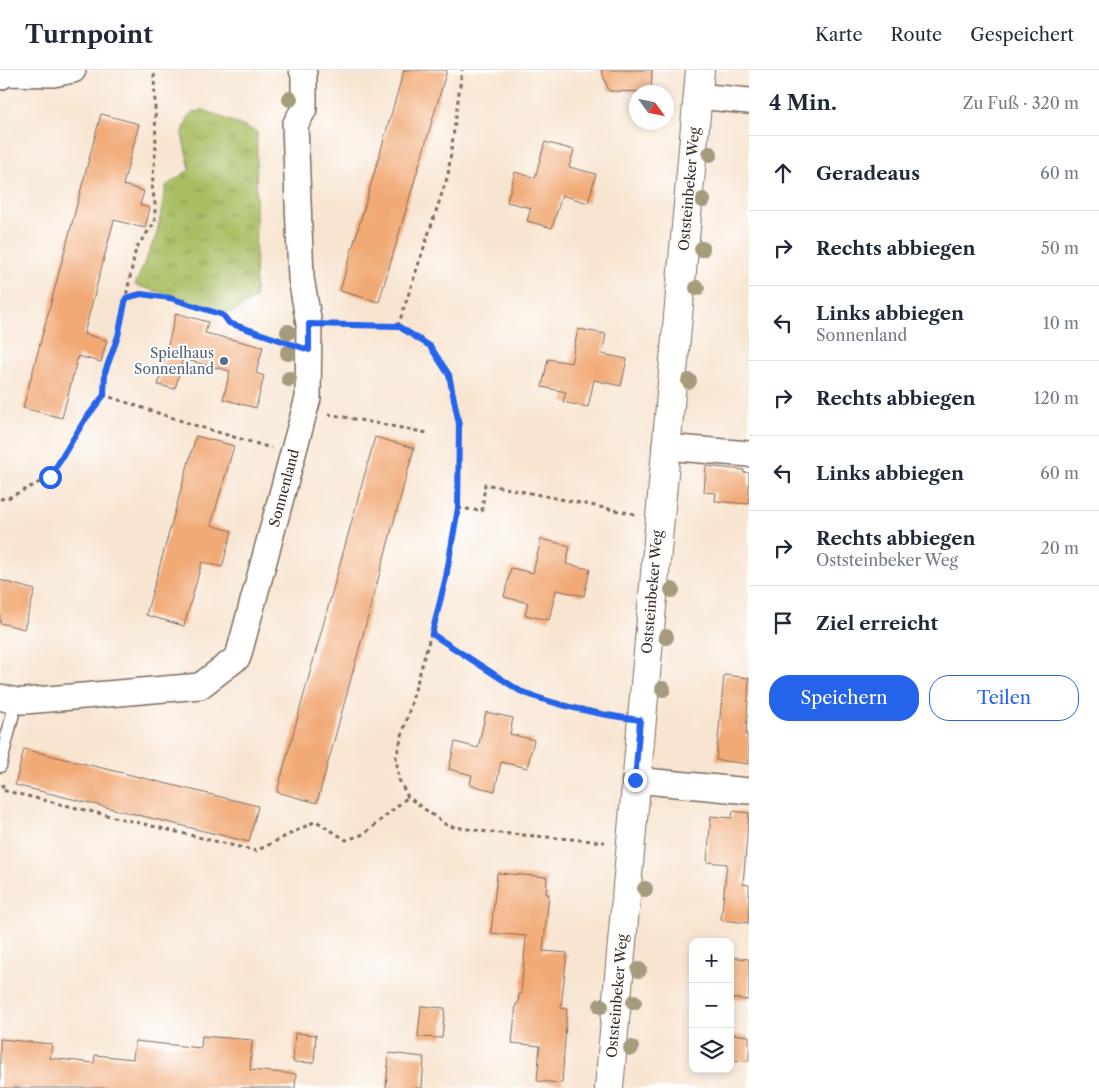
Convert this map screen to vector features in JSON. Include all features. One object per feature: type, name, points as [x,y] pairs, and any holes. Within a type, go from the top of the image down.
[{"type":"street","points":[[5,73],[52,74],[73,70]]},
{"type":"street","name":"Sonnenland","points":[[8,699],[200,686],[238,656],[308,398],[309,324],[301,278],[295,125],[304,109],[304,74],[302,70]]},
{"type":"street","name":"Oststeinbeker Weg","points":[[609,1088],[658,517],[699,83],[749,102]]},
{"type":"street","points":[[665,447],[749,454]]},
{"type":"street","points":[[635,780],[749,791]]},
{"type":"lane","points":[[0,766],[8,699]]},
{"type":"path","points":[[0,499],[8,498],[50,477],[84,421],[104,395],[105,372],[118,336],[136,248],[155,222],[152,186],[156,146],[154,70]]},
{"type":"path","points":[[398,326],[448,175],[462,70]]},
{"type":"path","points":[[126,298],[141,294],[170,298],[223,315],[229,323],[309,350]]},
{"type":"path","points":[[309,324],[398,326],[430,346],[449,375],[459,424],[458,508],[446,577],[432,634],[396,757],[399,780],[408,797],[448,826],[488,832],[630,843]]},
{"type":"path","points":[[104,395],[197,426],[293,454]]},
{"type":"path","points":[[305,410],[428,433]]},
{"type":"path","points":[[458,508],[482,511],[485,484],[630,514],[658,517]]},
{"type":"path","points":[[432,634],[527,694],[614,717],[640,720]]},
{"type":"path","points":[[4,782],[2,790],[256,851],[316,821],[346,840],[364,834],[408,797]]},
{"type":"green space","points":[[202,109],[257,132],[255,299],[230,313],[135,285],[157,233],[166,186],[190,169],[182,135],[189,115]]},
{"type":"building","points":[[404,70],[447,70],[379,302],[340,291]]},
{"type":"building","points":[[601,70],[652,70],[651,85],[629,85],[629,91],[609,91]]},
{"type":"building","points":[[101,114],[139,124],[123,185],[144,191],[140,205],[150,208],[145,228],[114,220],[84,334],[107,340],[101,362],[78,356],[62,418],[23,408]]},
{"type":"building","points":[[545,142],[574,150],[569,167],[596,174],[588,203],[562,195],[552,228],[527,221],[531,208],[507,202],[515,172],[535,178]]},
{"type":"building","name":"Spielhaus Sonnenland","points":[[176,313],[208,322],[205,333],[263,347],[256,373],[264,376],[256,408],[223,399],[230,371],[183,359],[175,389],[158,385]]},
{"type":"building","points":[[578,329],[606,334],[602,354],[627,359],[621,386],[594,380],[588,407],[563,402],[566,392],[542,387],[548,359],[571,363]]},
{"type":"building","points":[[196,436],[234,446],[211,525],[232,531],[222,567],[202,562],[184,626],[146,615]]},
{"type":"building","points":[[375,437],[414,448],[317,803],[277,792]]},
{"type":"building","points":[[706,466],[744,470],[743,472],[749,473],[749,504],[715,501],[716,493],[704,492]]},
{"type":"building","points":[[541,539],[570,546],[566,564],[590,569],[584,596],[556,590],[549,620],[525,615],[528,603],[504,597],[511,568],[533,573]]},
{"type":"building","points":[[0,580],[35,590],[24,629],[0,623]]},
{"type":"building","points":[[724,675],[749,678],[746,736],[749,736],[749,764],[716,760]]},
{"type":"building","points":[[486,712],[513,718],[510,734],[534,740],[527,768],[501,762],[495,791],[470,785],[472,775],[449,769],[455,742],[478,748]]},
{"type":"building","points":[[24,749],[258,806],[249,842],[15,785]]},
{"type":"building","points":[[733,811],[749,813],[743,884],[749,885],[749,923],[721,920],[727,864],[707,862],[711,816],[732,818]]},
{"type":"building","points":[[497,873],[547,877],[546,894],[549,894],[543,951],[567,953],[561,1008],[567,1009],[562,1083],[537,1081],[540,1046],[512,1043],[516,1004],[518,1004],[519,994],[521,994],[526,936],[491,933]]},
{"type":"building","points":[[734,957],[749,959],[749,1000],[734,998]]},
{"type":"building","points":[[421,1006],[445,1008],[442,1038],[418,1037]]},
{"type":"building","points":[[295,1033],[316,1035],[314,1063],[293,1062]]},
{"type":"building","points":[[734,1034],[749,1036],[749,1061],[734,1060]]},
{"type":"building","points":[[202,1036],[252,1040],[250,1070],[296,1074],[295,1088],[0,1088],[0,1039],[52,1044],[50,1058],[94,1063],[95,1055],[133,1059],[135,1041],[201,1048]]},
{"type":"building","points":[[389,1053],[424,1057],[422,1088],[386,1088]]},
{"type":"place","name":"Spielhaus Sonnenland","points":[[224,361]]},
{"type":"route","points":[[50,477],[84,421],[104,395],[105,372],[118,336],[126,298],[141,294],[170,298],[223,315],[229,323],[309,350],[309,324],[398,326],[430,346],[449,375],[459,424],[460,476],[458,508],[446,577],[432,634],[520,691],[534,697],[614,717],[640,720],[635,780]]}]
